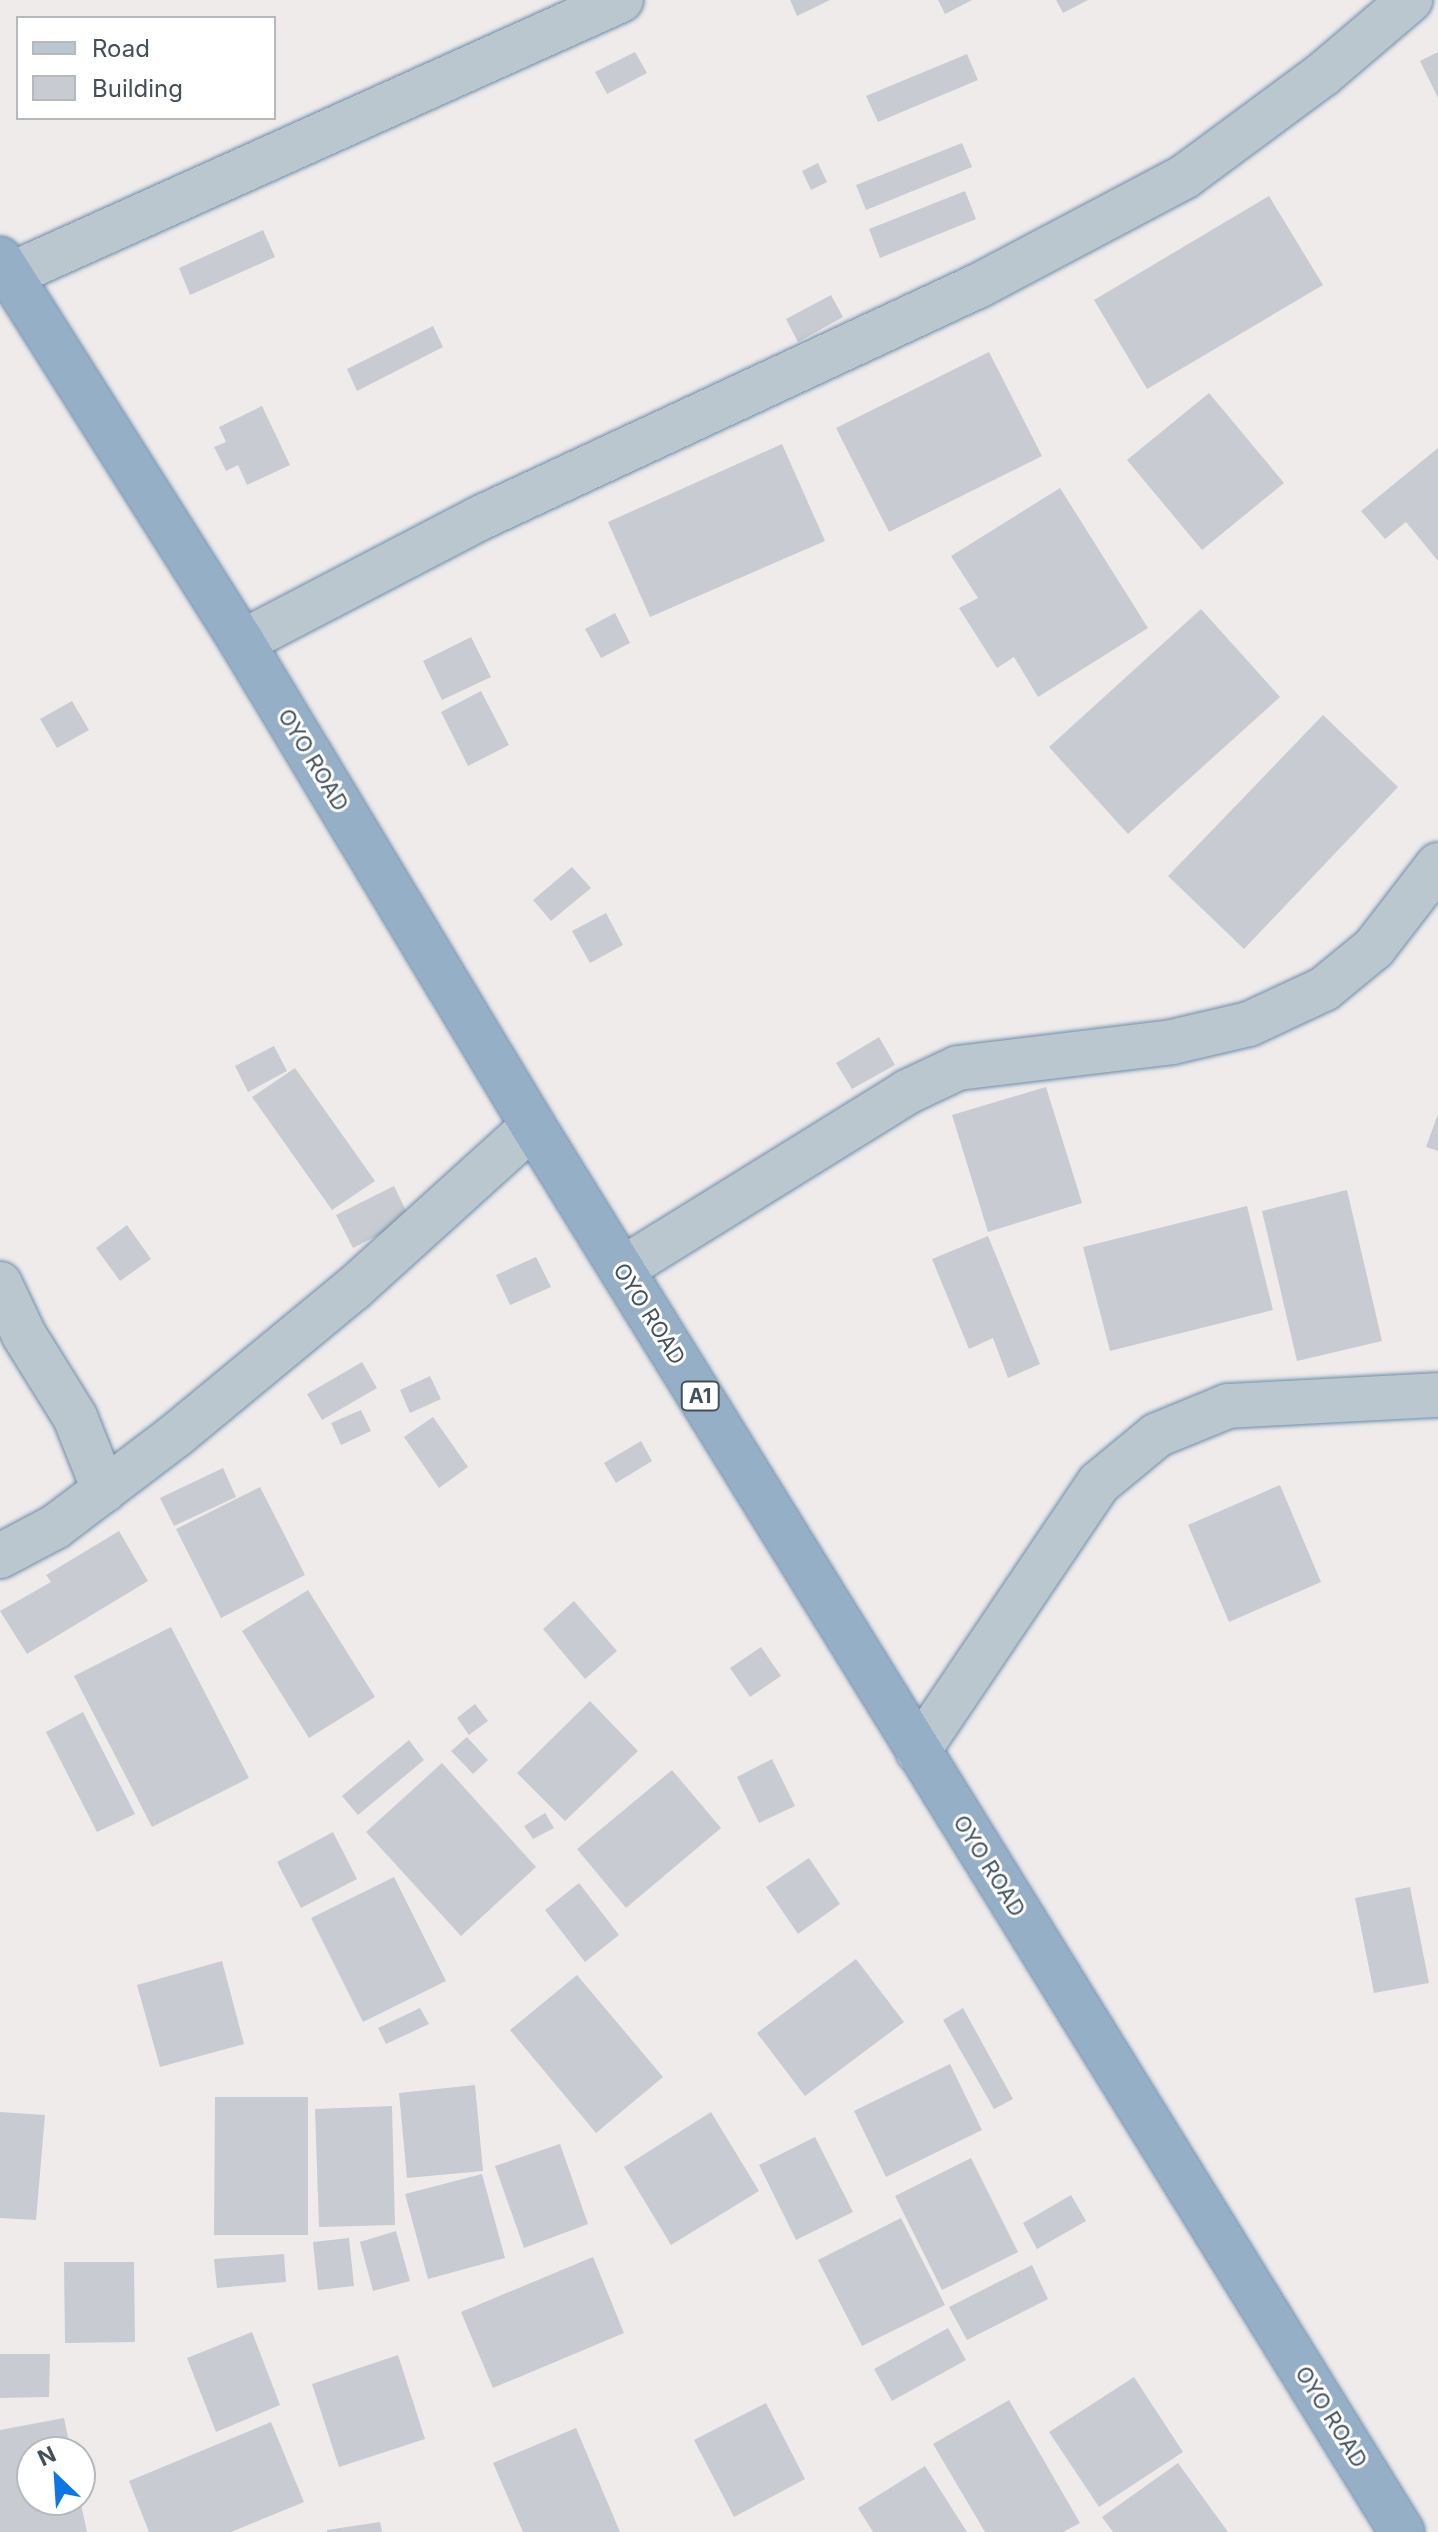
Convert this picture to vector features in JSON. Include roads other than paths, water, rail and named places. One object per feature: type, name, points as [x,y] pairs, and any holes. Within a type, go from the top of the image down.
[{"type":"highway","name":"OYO ROAD","points":[[5,267],[242,642],[533,1126],[1402,2532]]},
{"type":"street","points":[[5,267],[621,0]]},
{"type":"street","points":[[242,642],[480,518],[980,285],[1184,177],[1322,75],[1410,0]]},
{"type":"street","points":[[622,1269],[907,1092],[958,1068],[1172,1042],[1249,1024],[1324,989],[1374,948],[1438,865]]},
{"type":"street","points":[[0,1556],[55,1527],[175,1436],[353,1289],[533,1126]]},
{"type":"street","points":[[0,1284],[24,1335],[75,1417],[104,1490]]},
{"type":"street","points":[[918,1751],[1099,1483],[1157,1435],[1228,1406],[1438,1395]]}]
